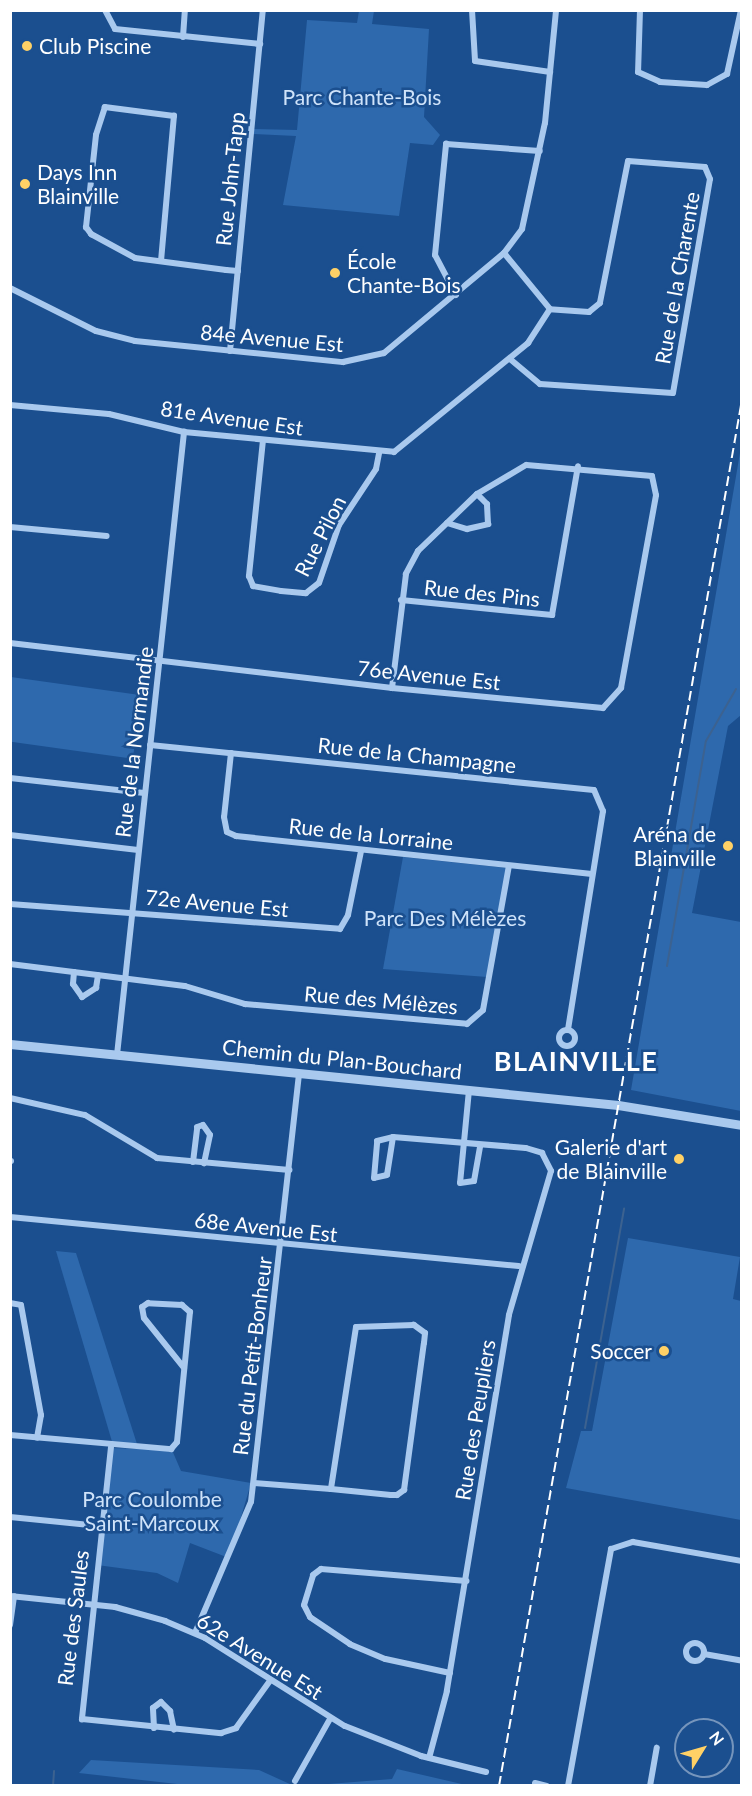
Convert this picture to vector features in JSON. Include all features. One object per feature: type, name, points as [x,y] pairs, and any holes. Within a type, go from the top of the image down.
[{"type":"street","points":[[105,10],[115,29],[260,44]]},
{"type":"street","points":[[183,37],[185,10]]},
{"type":"street","name":"Rue John-Tapp","points":[[230,351],[263,10]]},
{"type":"street","points":[[472,10],[475,61],[550,72]]},
{"type":"street","name":"84e Avenue Est","points":[[10,288],[114,337],[230,351],[364,360],[398,344],[504,253],[529,213],[540,151],[556,10]]},
{"type":"street","points":[[640,10],[638,72],[660,82],[707,85],[727,74],[741,10]]},
{"type":"street","points":[[161,261],[174,116],[105,107],[97,126],[86,226],[112,248],[161,261],[237,271]]},
{"type":"street","points":[[456,295],[435,255],[446,144],[540,151]]},
{"type":"street","name":"Rue de la Charente","points":[[510,359],[540,384],[673,393],[710,179],[707,169],[639,158],[628,161],[600,303],[589,312],[550,309]]},
{"type":"street","points":[[379,453],[402,449],[538,333],[550,309],[504,253]]},
{"type":"street","name":"81e Avenue Est","points":[[10,405],[110,414],[184,432],[379,453]]},
{"type":"street","name":"Rue de la Normandie","points":[[117,1055],[184,432]]},
{"type":"street","name":"Rue Pilon","points":[[263,440],[249,576],[253,586],[306,594],[319,583],[339,525],[376,469],[379,453]]},
{"type":"street","points":[[392,688],[400,600],[418,551],[477,495],[526,465],[578,466]]},
{"type":"street","name":"76e Avenue Est","points":[[10,643],[392,688],[603,708],[617,697],[656,495],[652,476],[578,466]]},
{"type":"street","name":"Rue des Pins","points":[[400,600],[552,615],[578,466]]},
{"type":"street","points":[[447,523],[467,529],[488,524],[487,504],[477,495]]},
{"type":"street","points":[[10,527],[107,536]]},
{"type":"street","name":"Rue de la Champagne","points":[[150,745],[594,790],[603,812],[592,873]]},
{"type":"street","name":"Rue de la Lorraine","points":[[231,753],[224,818],[227,832],[361,850],[592,873]]},
{"type":"street","points":[[10,778],[144,793]]},
{"type":"street","points":[[10,835],[138,850]]},
{"type":"street","name":"72e Avenue Est","points":[[10,904],[340,929],[348,915],[361,850]]},
{"type":"street","name":"Rue des Mélèzes","points":[[10,964],[185,986],[244,1004],[467,1024],[483,1010],[509,866]]},
{"type":"street","points":[[568,1029],[592,873]]},
{"type":"street","points":[[74,972],[73,984],[82,997],[96,988],[98,975]]},
{"type":"street","name":"Chemin du Plan-Bouchard","points":[[10,1044],[469,1090],[741,1125]]},
{"type":"street","name":"Rue du Petit-Bonheur","points":[[195,1633],[237,1545],[254,1483],[299,1073]]},
{"type":"street","points":[[469,1090],[460,1183],[466,1186],[474,1181],[480,1146]]},
{"type":"street","points":[[10,1098],[85,1115],[140,1152],[193,1162],[289,1170]]},
{"type":"street","points":[[193,1162],[197,1127],[203,1125],[210,1135],[204,1163]]},
{"type":"street","points":[[393,1137],[387,1175],[374,1178],[377,1141],[393,1137]]},
{"type":"street","name":"Rue des Peupliers","points":[[393,1137],[526,1148],[548,1160],[549,1181],[519,1266],[467,1581],[450,1673],[429,1758]]},
{"type":"street","name":"68e Avenue Est","points":[[10,1217],[519,1266]]},
{"type":"street","points":[[10,1303],[21,1305],[41,1415],[37,1438]]},
{"type":"street","points":[[10,1435],[162,1452],[177,1442],[184,1368],[188,1307],[148,1303],[142,1307],[144,1318],[184,1368]]},
{"type":"street","points":[[254,1483],[332,1490],[397,1495],[404,1490],[424,1343],[424,1333],[414,1325],[356,1328],[332,1490]]},
{"type":"street","name":"Rue des Saules","points":[[111,1447],[91,1604],[82,1719],[174,1730],[233,1731],[269,1682]]},
{"type":"street","points":[[10,1517],[100,1526]]},
{"type":"street","points":[[568,1785],[611,1549],[633,1542],[741,1561]]},
{"type":"street","points":[[450,1673],[385,1659],[350,1644],[310,1617],[304,1605],[313,1575],[321,1569],[467,1581]]},
{"type":"street","points":[[10,1625],[12,1596]]},
{"type":"street","name":"62e Avenue Est","points":[[12,1596],[91,1604],[138,1612],[195,1633],[330,1719],[429,1758],[486,1772]]},
{"type":"street","points":[[704,1654],[741,1661]]},
{"type":"street","points":[[154,1728],[153,1708],[161,1702],[170,1711],[174,1730]]},
{"type":"street","points":[[295,1781],[330,1719]]},
{"type":"street","points":[[650,1785],[657,1748]]},
{"type":"street","points":[[535,1783],[547,1785]]},
{"type":"green space","name":"Parc Chante-Bois","points":[[359,11],[374,11],[372,24],[429,29],[424,117],[440,135],[433,145],[410,143],[399,216],[283,205],[296,136],[252,134],[254,129],[297,130],[307,20],[357,23]]},
{"type":"green space","points":[[741,447],[741,715],[728,726],[692,913],[741,922],[741,1111],[631,1090]]},
{"type":"green space","points":[[11,677],[142,695],[133,759],[10,741]]},
{"type":"green space","name":"Parc Des Mélèzes","points":[[403,857],[507,868],[487,977],[383,969]]},
{"type":"green space","points":[[628,1238],[740,1257],[733,1299],[741,1301],[741,1520],[566,1488],[581,1431],[592,1431]]},
{"type":"green space","points":[[56,1251],[76,1253],[137,1444],[113,1445]]},
{"type":"green space","name":"Parc Coulombe Saint-Marcoux","points":[[111,1448],[172,1450],[181,1471],[251,1483],[229,1558],[190,1543],[178,1583],[157,1573],[97,1565]]},
{"type":"green space","points":[[91,1760],[259,1770],[292,1785],[186,1785],[79,1773]]},
{"type":"green space","points":[[397,1769],[466,1785],[316,1785],[392,1779]]},
{"type":"waterway","points":[[667,966],[706,741],[736,689]]},
{"type":"waterway","points":[[585,1428],[624,1208]]},
{"type":"waterway","points":[[53,1786],[54,1771]]},
{"type":"railway","points":[[499,1786],[742,400]]},
{"type":"place","name":"Club Piscine","points":[[27,46]]},
{"type":"place","name":"Days Inn Blainville","points":[[25,184]]},
{"type":"place","name":"École Chante-Bois","points":[[335,273]]},
{"type":"place","name":"Aréna de Blainville","points":[[728,846]]},
{"type":"place","name":"Galerie d'art de Blainville","points":[[679,1159]]},
{"type":"place","name":"Soccer","points":[[664,1351]]},
{"type":"district","name":"BLAINVILLE","points":[[576,1061]]}]
